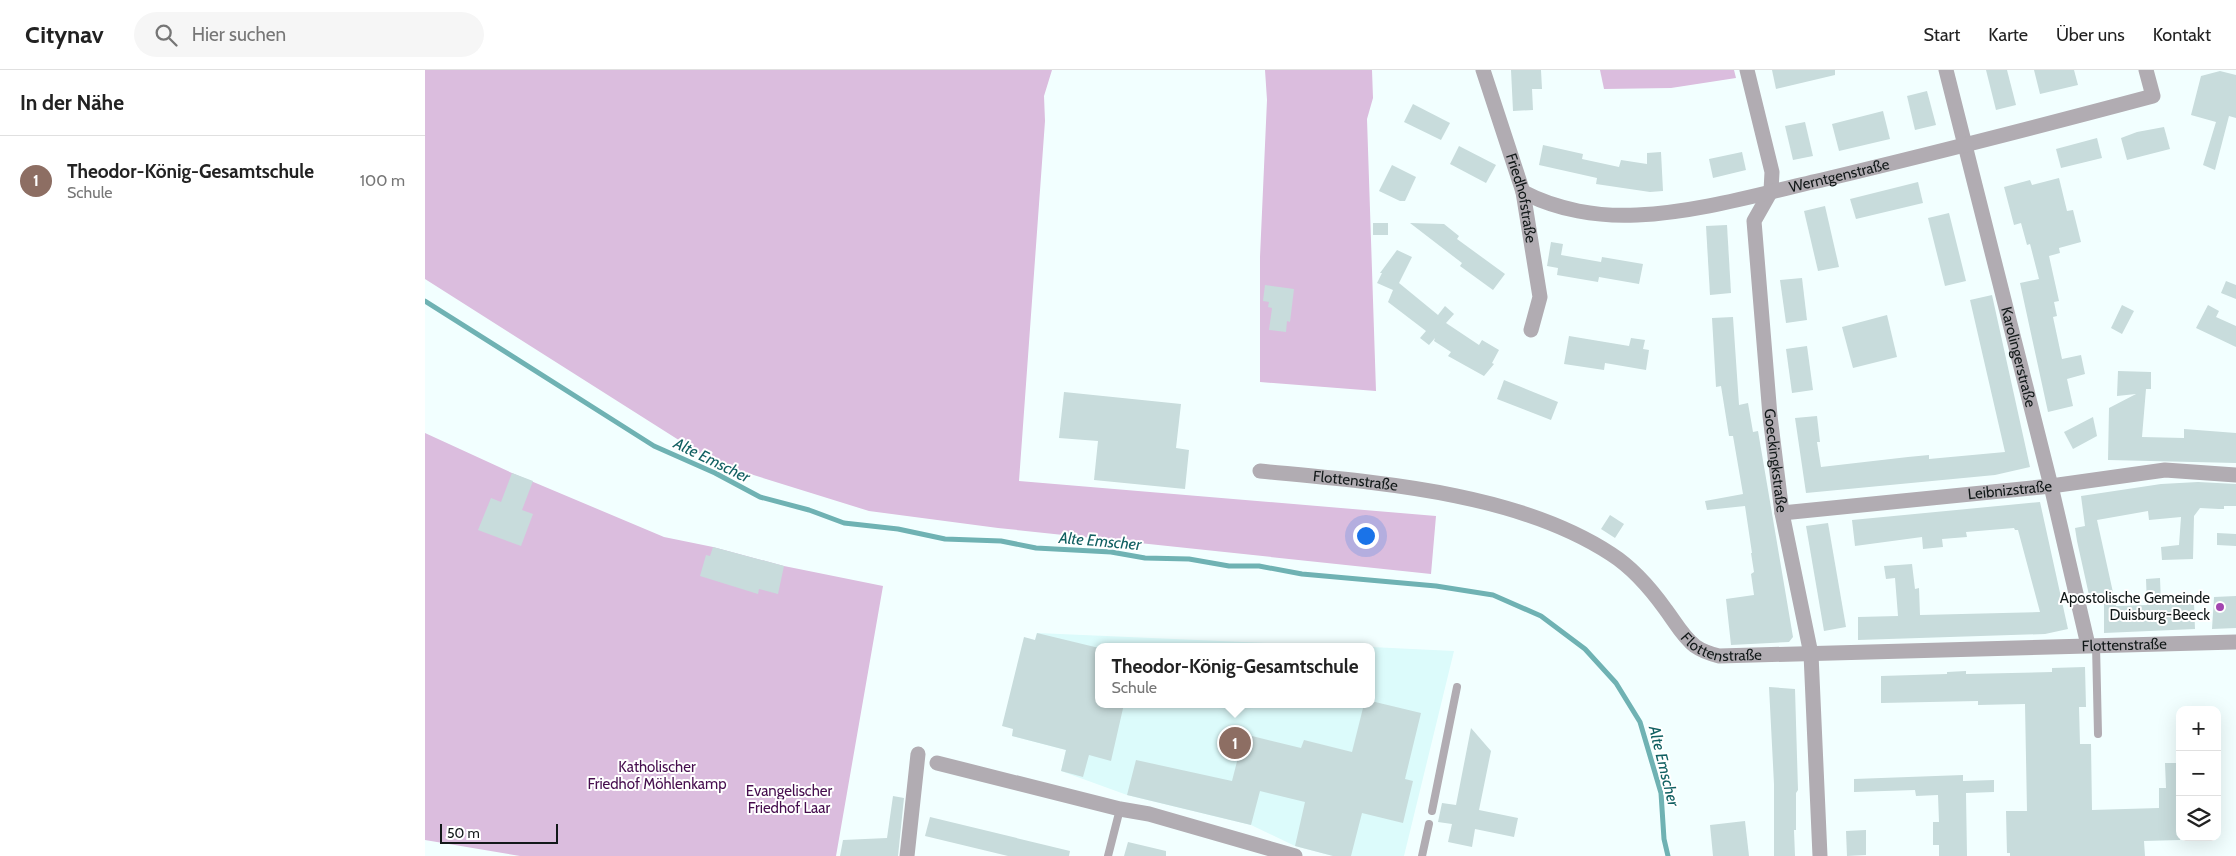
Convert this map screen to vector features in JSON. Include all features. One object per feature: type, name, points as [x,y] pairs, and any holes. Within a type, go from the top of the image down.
[{"type":"street","name":"Friedhofstraße","points":[[1483,70],[1523,192],[1540,297],[1531,330]]},
{"type":"street","points":[[1747,70],[1772,172],[1771,192]]},
{"type":"street","name":"Karolingerstraße","points":[[1946,70],[1967,145],[2092,645]]},
{"type":"street","name":"Werntgenstraße","points":[[1523,192],[1543,203],[1572,210],[1635,216],[1724,204],[1967,145],[2153,96],[2147,70]]},
{"type":"street","name":"Goeckingkstraße","points":[[1771,192],[1754,221],[1769,416],[1782,513],[1811,654],[1820,856]]},
{"type":"street","name":"Leibnizstraße","points":[[1782,513],[2051,486],[2165,470],[2236,475]]},
{"type":"street","name":"Flottenstraße","points":[[1260,471],[1404,486],[1471,500],[1541,519],[1572,532],[1613,555],[1645,583],[1694,646],[1708,653],[1733,657],[2236,642]]},
{"type":"street","points":[[907,856],[918,754]]},
{"type":"street","points":[[937,764],[1120,809],[1149,814],[1295,856]]},
{"type":"lane","points":[[2092,645],[2097,734]]},
{"type":"lane","points":[[1432,811],[1457,687]]},
{"type":"lane","points":[[1108,856],[1120,809]]},
{"type":"lane","points":[[1422,856],[1429,824]]},
{"type":"shaded area","points":[[1037,633],[1264,643],[1095,643],[1095,708],[1375,708],[1375,647],[1454,651],[1404,856],[1333,856],[1295,846],[1251,825],[1127,795],[1061,771],[1066,750],[1012,736]]},
{"type":"green space","points":[[425,70],[1052,70],[1044,96],[1045,121],[1019,481],[1436,516],[1431,574],[998,528],[869,511],[715,463],[425,279]]},
{"type":"green space","points":[[1265,70],[1372,70],[1373,98],[1367,119],[1376,391],[1260,382],[1260,257],[1267,100]]},
{"type":"green space","points":[[1600,70],[1734,70],[1736,78],[1671,88],[1604,89]]},
{"type":"green space","points":[[425,433],[512,473],[664,537],[713,547],[784,566],[883,586],[836,856],[520,856],[425,840]]},
{"type":"building","points":[[1511,70],[1541,70],[1542,89],[1532,89],[1533,110],[1513,111]]},
{"type":"building","points":[[1772,70],[1835,70],[1835,75],[1776,89]]},
{"type":"building","points":[[1986,70],[2007,70],[2016,105],[1996,110]]},
{"type":"building","points":[[2034,70],[2074,70],[2078,85],[2040,94]]},
{"type":"building","points":[[2220,71],[2236,75],[2236,118],[2229,116],[2215,170],[2203,165],[2216,122],[2191,115],[2201,76]]},
{"type":"building","points":[[1927,91],[1936,125],[1915,130],[1907,96]]},
{"type":"building","points":[[1413,104],[1450,123],[1441,140],[1404,122]]},
{"type":"building","points":[[1883,111],[1890,139],[1839,151],[1832,124]]},
{"type":"building","points":[[1805,122],[1813,156],[1793,160],[1785,126]]},
{"type":"building","points":[[2164,127],[2170,149],[2127,160],[2121,138],[2137,132]]},
{"type":"building","points":[[2097,138],[2102,158],[2061,168],[2056,149]]},
{"type":"building","points":[[1543,145],[1583,154],[1582,159],[1619,167],[1621,160],[1647,164],[1647,153],[1661,152],[1663,191],[1650,192],[1596,184],[1597,178],[1539,165]]},
{"type":"building","points":[[1459,146],[1496,165],[1486,183],[1450,164]]},
{"type":"building","points":[[1742,152],[1746,170],[1713,178],[1709,159]]},
{"type":"building","points":[[1392,165],[1416,177],[1405,201],[1400,201],[1379,191]]},
{"type":"building","points":[[2059,178],[2067,211],[2073,210],[2081,242],[2059,248],[2060,253],[2049,256],[2059,301],[2054,302],[2057,316],[2053,317],[2062,359],[2081,355],[2085,374],[2067,379],[2073,406],[2048,412],[2020,283],[2039,279],[2030,244],[2027,245],[2021,223],[2014,225],[2004,187],[2030,180],[2032,185]]},
{"type":"building","points":[[1918,182],[1923,203],[1856,219],[1850,199]]},
{"type":"building","points":[[1825,206],[1839,267],[1818,271],[1804,211]]},
{"type":"building","points":[[1949,213],[1966,281],[1945,286],[1928,218]]},
{"type":"building","points":[[1373,223],[1388,223],[1388,235],[1373,235]]},
{"type":"building","points":[[1410,223],[1444,224],[1459,236],[1457,239],[1505,274],[1493,290],[1460,266],[1462,263]]},
{"type":"building","points":[[1727,225],[1731,293],[1710,295],[1706,226]]},
{"type":"building","points":[[1551,242],[1563,244],[1561,255],[1601,262],[1602,257],[1643,264],[1639,284],[1599,277],[1598,282],[1557,275],[1558,268],[1547,266]]},
{"type":"building","points":[[1397,250],[1412,257],[1399,283],[1438,315],[1445,306],[1454,314],[1446,323],[1479,345],[1482,340],[1499,350],[1492,363],[1494,364],[1484,376],[1448,356],[1451,352],[1434,341],[1435,338],[1429,345],[1420,338],[1426,331],[1388,302],[1393,290],[1377,283],[1382,273],[1380,273]]},
{"type":"building","points":[[1802,278],[1807,320],[1786,323],[1780,280]]},
{"type":"building","points":[[2226,281],[2236,285],[2236,299],[2221,293]]},
{"type":"building","points":[[1265,285],[1294,289],[1290,322],[1287,321],[1286,332],[1269,330],[1272,308],[1268,307],[1269,302],[1263,301]]},
{"type":"building","points":[[1992,295],[2030,467],[1995,475],[1806,493],[1795,418],[1817,416],[1820,442],[1817,442],[1821,467],[1929,455],[1929,459],[2005,452],[1970,300]]},
{"type":"building","points":[[2122,305],[2134,311],[2122,334],[2111,328]]},
{"type":"building","points":[[2208,305],[2219,311],[2216,317],[2236,326],[2236,347],[2196,328]]},
{"type":"building","points":[[1887,315],[1897,357],[1853,368],[1842,327]]},
{"type":"building","points":[[1733,317],[1739,405],[1748,403],[1753,432],[1758,431],[1793,637],[1789,642],[1731,645],[1726,599],[1754,595],[1751,574],[1754,572],[1745,506],[1707,510],[1705,501],[1743,494],[1733,436],[1729,436],[1721,386],[1716,387],[1712,318]]},
{"type":"building","points":[[1569,336],[1629,346],[1631,338],[1645,340],[1643,349],[1649,350],[1646,370],[1605,363],[1604,370],[1564,364]]},
{"type":"building","points":[[1807,346],[1813,390],[1792,393],[1786,349]]},
{"type":"building","points":[[2118,371],[2151,372],[2151,389],[2146,389],[2142,437],[2184,438],[2184,429],[2236,433],[2236,463],[2108,460],[2109,408],[2136,394],[2117,396]]},
{"type":"building","points":[[1504,380],[1558,402],[1551,420],[1497,399]]},
{"type":"building","points":[[1064,392],[1181,404],[1176,448],[1189,450],[1185,489],[1094,480],[1098,441],[1059,438]]},
{"type":"building","points":[[2093,417],[2097,436],[2073,449],[2064,432]]},
{"type":"building","points":[[512,473],[533,481],[522,510],[533,514],[521,546],[478,530],[491,498],[501,502]]},
{"type":"building","points":[[2198,482],[2236,484],[2236,506],[2224,506],[2224,509],[2200,508],[2194,516],[2193,559],[2162,560],[2161,547],[2179,545],[2181,517],[2149,520],[2148,511],[2097,520],[2116,606],[2147,605],[2146,579],[2160,578],[2161,604],[2194,603],[2195,629],[2104,633],[2104,601],[2091,604],[2077,541],[2075,528],[2085,526],[2081,496],[2161,484]]},
{"type":"building","points":[[2040,502],[2068,629],[2045,634],[1858,640],[1858,617],[1898,616],[1895,578],[1886,579],[1884,566],[1912,564],[1915,589],[1919,588],[1920,615],[2040,612],[2018,530],[2014,528],[1966,532],[1967,537],[1942,539],[1943,547],[1923,549],[1922,537],[1855,546],[1852,520]]},
{"type":"building","points":[[1610,515],[1624,524],[1615,538],[1601,529]]},
{"type":"building","points":[[1828,523],[1846,627],[1824,631],[1806,526]]},
{"type":"building","points":[[2217,533],[2236,534],[2236,546],[2217,545]]},
{"type":"building","points":[[713,547],[784,566],[778,594],[759,589],[758,594],[700,576],[706,555],[710,556]]},
{"type":"building","points":[[2236,596],[2236,628],[2212,629],[2214,597]]},
{"type":"building","points":[[1037,633],[1095,647],[1095,708],[1123,708],[1111,761],[1089,755],[1083,777],[1061,771],[1066,750],[1012,736],[1013,729],[1002,726],[1024,637],[1035,640]]},
{"type":"building","points":[[2085,667],[2086,707],[2079,707],[2080,744],[2091,744],[2092,810],[2159,808],[2159,788],[2166,788],[2165,763],[2176,763],[2176,840],[2144,841],[2145,856],[2010,856],[2010,853],[2007,853],[2006,811],[2027,811],[2025,704],[1978,705],[1978,701],[1881,703],[1881,676],[1947,674],[1947,672],[1966,671],[1966,674],[2052,672],[2052,668]]},
{"type":"building","points":[[1769,687],[1795,689],[1798,790],[1796,793],[1796,830],[1794,830],[1795,856],[1774,856],[1774,784]]},
{"type":"building","points":[[1375,702],[1421,713],[1405,779],[1413,781],[1403,823],[1362,813],[1351,856],[1333,856],[1295,846],[1305,802],[1260,791],[1251,825],[1127,795],[1136,760],[1232,781],[1244,734],[1301,748],[1304,740],[1352,752],[1363,708],[1375,708]]},
{"type":"building","points":[[1471,728],[1491,751],[1479,810],[1518,818],[1514,837],[1475,829],[1472,847],[1448,842],[1452,824],[1438,822],[1442,803],[1456,805]]},
{"type":"building","points":[[1963,775],[1963,781],[1994,780],[1994,792],[1966,793],[1967,856],[1939,856],[1939,845],[1933,845],[1933,822],[1939,822],[1938,795],[1916,796],[1915,790],[1854,792],[1854,779]]},
{"type":"building","points":[[893,796],[904,798],[898,856],[840,856],[843,840],[887,838]]},
{"type":"building","points":[[930,817],[1070,851],[1069,856],[1008,856],[925,836]]},
{"type":"building","points":[[1745,821],[1749,856],[1713,856],[1710,825]]},
{"type":"building","points":[[1866,830],[1866,855],[1847,856],[1846,831]]},
{"type":"building","points":[[1128,842],[1166,851],[1166,856],[1124,856]]},
{"type":"waterway","name":"Alte Emscher","points":[[425,301],[654,446],[715,473],[760,497],[809,510],[844,523],[898,529],[945,539],[1001,541],[1036,548],[1111,552],[1145,558],[1189,559],[1229,566],[1259,566],[1302,574],[1436,586],[1493,595],[1541,616],[1585,649],[1616,683],[1640,722],[1661,793],[1664,839],[1668,856]]},
{"type":"place","name":"Apostolische Gemeinde Duisburg-Beeck","points":[[2220,607]]},
{"type":"place","name":"Theodor-König-Gesamtschule","points":[[1235,743]]},
{"type":"park label","name":"Katholischer Friedhof Möhlenkamp","points":[[657,776]]},
{"type":"park label","name":"Evangelischer Friedhof Laar","points":[[789,800]]}]
